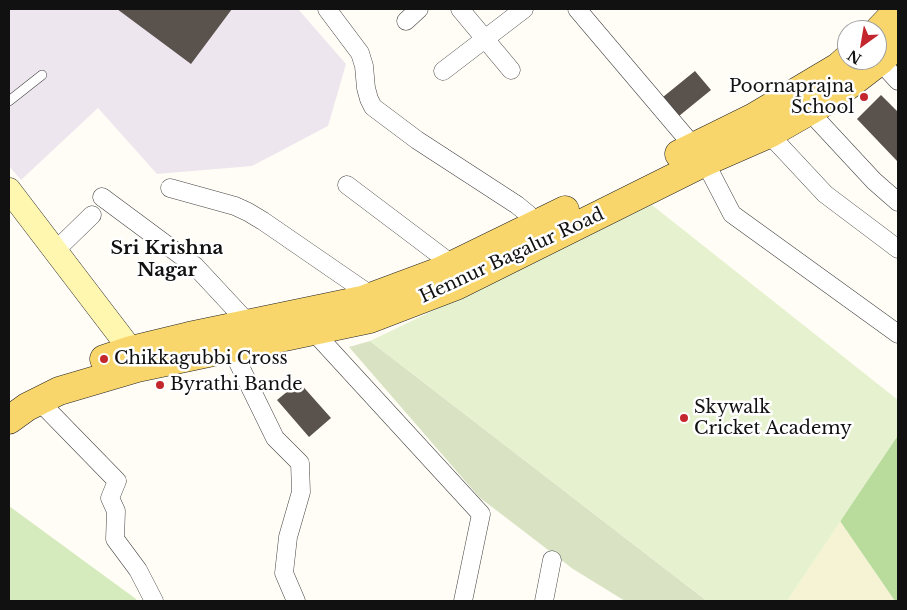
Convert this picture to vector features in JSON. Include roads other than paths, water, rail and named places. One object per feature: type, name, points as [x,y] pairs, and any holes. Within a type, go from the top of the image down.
[{"type":"main road","name":"Hennur Bagalur Road","points":[[134,359],[231,348],[370,319],[456,286],[542,232],[699,154],[754,117],[837,68]]},
{"type":"main road","name":"Hennur Bagalur Road","points":[[699,154],[769,134],[832,98],[866,70]]},
{"type":"main road","points":[[9,190],[134,359]]},
{"type":"main road","name":"Hennur Bagalur Road","points":[[20,404],[59,391],[134,359],[249,324],[362,300],[542,232]]},
{"type":"street","points":[[327,9],[360,53],[364,66],[366,88],[373,107],[417,140],[517,205],[542,232]]},
{"type":"street","points":[[406,20],[419,9]]},
{"type":"street","points":[[460,9],[511,70]]},
{"type":"street","points":[[443,71],[524,9]]},
{"type":"street","points":[[577,9],[699,154],[732,214],[898,334]]},
{"type":"street","points":[[887,58],[898,81]]},
{"type":"street","points":[[810,111],[874,181],[898,202]]},
{"type":"street","points":[[769,134],[825,194],[898,249]]},
{"type":"street","points":[[347,185],[453,265]]},
{"type":"street","points":[[170,188],[235,206],[248,212],[372,296]]},
{"type":"street","points":[[102,197],[195,266],[249,324]]},
{"type":"street","points":[[55,251],[92,215]]},
{"type":"street","points":[[313,331],[481,514],[463,601]]},
{"type":"street","points":[[231,348],[275,438],[300,464],[301,492],[288,536],[284,573],[296,601]]},
{"type":"street","points":[[20,404],[116,481],[110,498],[116,511],[116,539],[138,570],[154,601]]},
{"type":"street","points":[[544,601],[552,560]]},
{"type":"lane","points":[[9,101],[42,75]]},
{"type":"place","name":"Poornaprajna School","points":[[864,97]]},
{"type":"place","name":"Chikkagubbi Cross","points":[[104,359]]},
{"type":"place","name":"Byrathi Bande","points":[[160,385]]},
{"type":"place","name":"Skywalk Cricket Academy","points":[[684,418]]},
{"type":"district","name":"Sri Krishna Nagar","points":[[167,260]]}]
